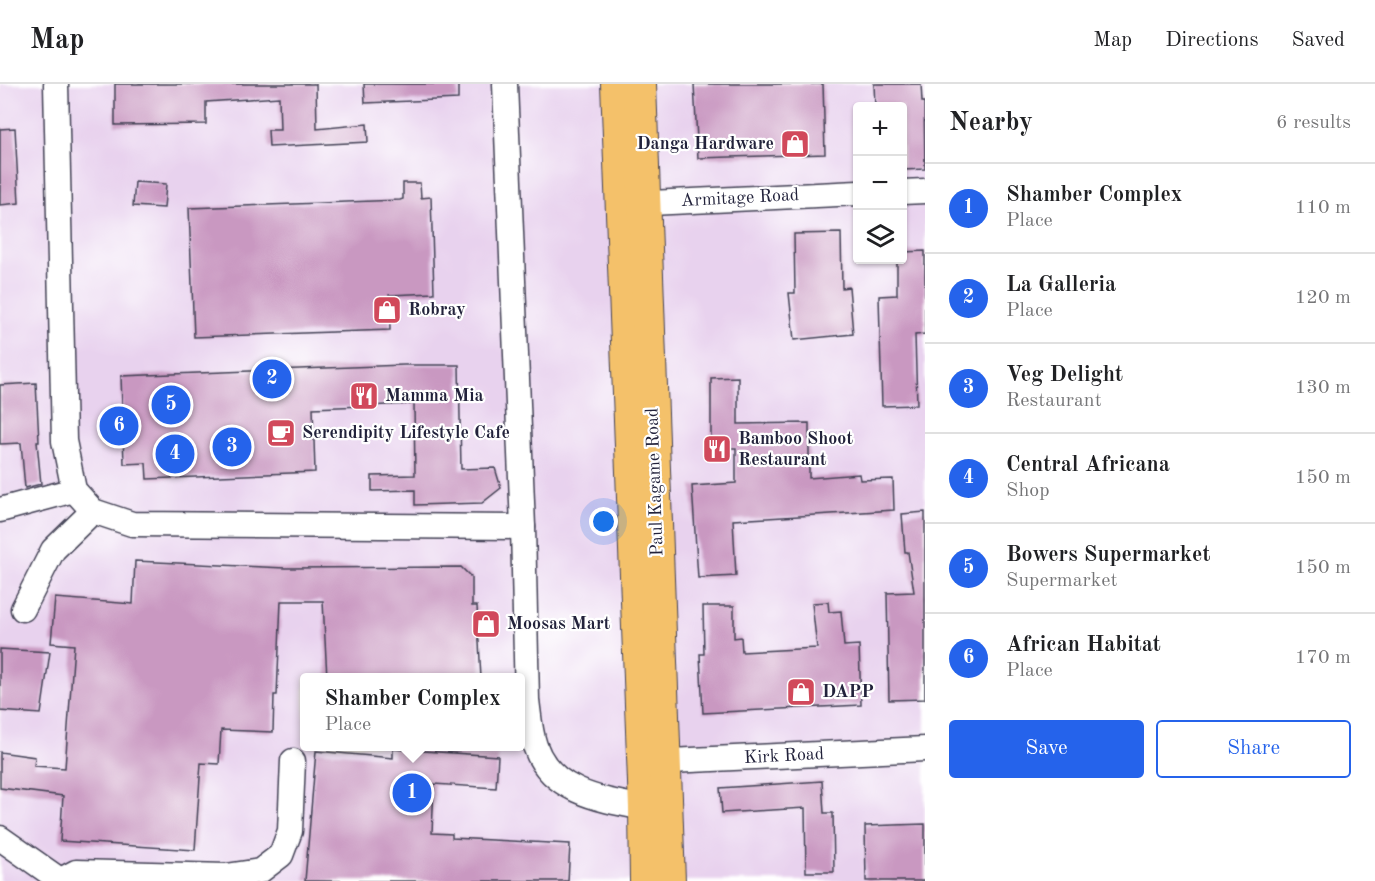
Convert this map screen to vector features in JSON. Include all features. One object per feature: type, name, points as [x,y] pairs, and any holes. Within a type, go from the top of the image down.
[{"type":"main road","points":[[617,84],[633,204]]},
{"type":"main road","name":"Paul Kagame Road","points":[[640,84],[633,204],[654,762],[657,810],[669,881]]},
{"type":"main road","points":[[646,881],[657,810]]},
{"type":"street","points":[[56,84],[64,441],[74,490],[93,511],[132,524],[523,527]]},
{"type":"street","points":[[506,84],[523,527],[527,700],[535,746],[550,773],[563,784],[584,794],[657,810]]},
{"type":"street","points":[[907,192],[925,192]]},
{"type":"street","name":"Armitage Road","points":[[633,204],[853,193]]},
{"type":"street","points":[[0,510],[74,490]]},
{"type":"street","points":[[24,609],[53,550],[93,511]]},
{"type":"street","name":"Kirk Road","points":[[654,762],[925,748]]},
{"type":"street","points":[[0,838],[60,881],[76,873],[226,876],[260,871],[281,855],[290,831],[293,761]]},
{"type":"shaded area","points":[[0,84],[925,84],[925,881],[0,881]]},
{"type":"building","points":[[115,84],[316,84],[317,129],[367,124],[368,142],[269,147],[268,130],[280,130],[279,97],[206,102],[206,124],[115,125]]},
{"type":"building","points":[[364,84],[458,84],[458,99],[365,103]]},
{"type":"building","points":[[694,84],[823,84],[825,154],[698,158]]},
{"type":"building","points":[[874,84],[921,84],[922,102],[924,102],[925,169],[907,170],[907,102],[875,102]]},
{"type":"building","points":[[15,128],[19,203],[0,205],[0,129]]},
{"type":"building","points":[[135,182],[166,184],[164,208],[133,206]]},
{"type":"building","points":[[403,183],[420,183],[421,198],[431,197],[434,293],[389,295],[390,330],[194,337],[189,208],[400,200],[403,199]]},
{"type":"building","points":[[841,233],[842,288],[849,287],[853,334],[794,340],[789,293],[795,293],[794,234]]},
{"type":"building","points":[[925,251],[925,334],[915,335],[917,405],[882,406],[879,296],[897,295],[897,264],[907,264],[907,252]]},
{"type":"building","points":[[459,365],[461,469],[495,468],[501,488],[482,503],[415,505],[415,490],[372,491],[372,476],[415,475],[414,404],[313,408],[315,472],[147,479],[146,463],[124,464],[121,376]]},
{"type":"building","points":[[738,377],[738,424],[809,423],[809,478],[859,474],[860,480],[893,479],[894,510],[733,520],[736,576],[698,578],[692,486],[736,483],[736,448],[711,448],[711,378]]},
{"type":"building","points":[[36,383],[39,442],[37,442],[41,484],[25,488],[21,443],[0,444],[0,385]]},
{"type":"building","points":[[925,512],[925,699],[889,700],[887,593],[914,592],[908,552],[905,552],[902,514]]},
{"type":"building","points":[[135,561],[285,568],[461,567],[472,578],[472,606],[477,606],[481,673],[327,673],[323,601],[281,601],[273,732],[221,730],[219,764],[201,763],[195,850],[60,841],[63,796],[0,788],[0,752],[35,757],[34,766],[65,768],[74,645],[51,643],[55,598],[133,604]]},
{"type":"building","points":[[828,602],[829,612],[841,611],[844,646],[859,645],[861,705],[703,713],[700,654],[704,654],[703,606],[734,606],[734,638],[741,637],[742,652],[817,648],[812,603]]},
{"type":"building","points":[[0,649],[50,652],[41,714],[0,711]]},
{"type":"building","points":[[316,751],[393,758],[393,751],[498,756],[496,788],[434,784],[432,833],[452,834],[452,838],[570,844],[568,881],[305,881]]},
{"type":"building","points":[[822,781],[824,813],[833,813],[834,872],[806,872],[805,808],[722,813],[720,788]]},
{"type":"building","points":[[925,824],[925,881],[866,881],[865,826]]},
{"type":"place","name":"Danga Hardware","points":[[795,144]]},
{"type":"place","name":"Robray","points":[[387,310]]},
{"type":"place","name":"La Galleria","points":[[272,379]]},
{"type":"place","name":"Mamma Mia","points":[[364,396]]},
{"type":"place","name":"Bowers Supermarket","points":[[171,405]]},
{"type":"place","name":"African Habitat","points":[[119,426]]},
{"type":"place","name":"Serendipity Lifestyle Cafe","points":[[281,433]]},
{"type":"place","name":"Veg Delight","points":[[232,447]]},
{"type":"place","name":"Bamboo Shoot Restaurant","points":[[717,449]]},
{"type":"place","name":"Central Africana","points":[[175,454]]},
{"type":"place","name":"Moosas Mart","points":[[486,624]]},
{"type":"place","name":"DAPP","points":[[801,692]]},
{"type":"place","name":"Shamber Complex","points":[[412,793]]}]
